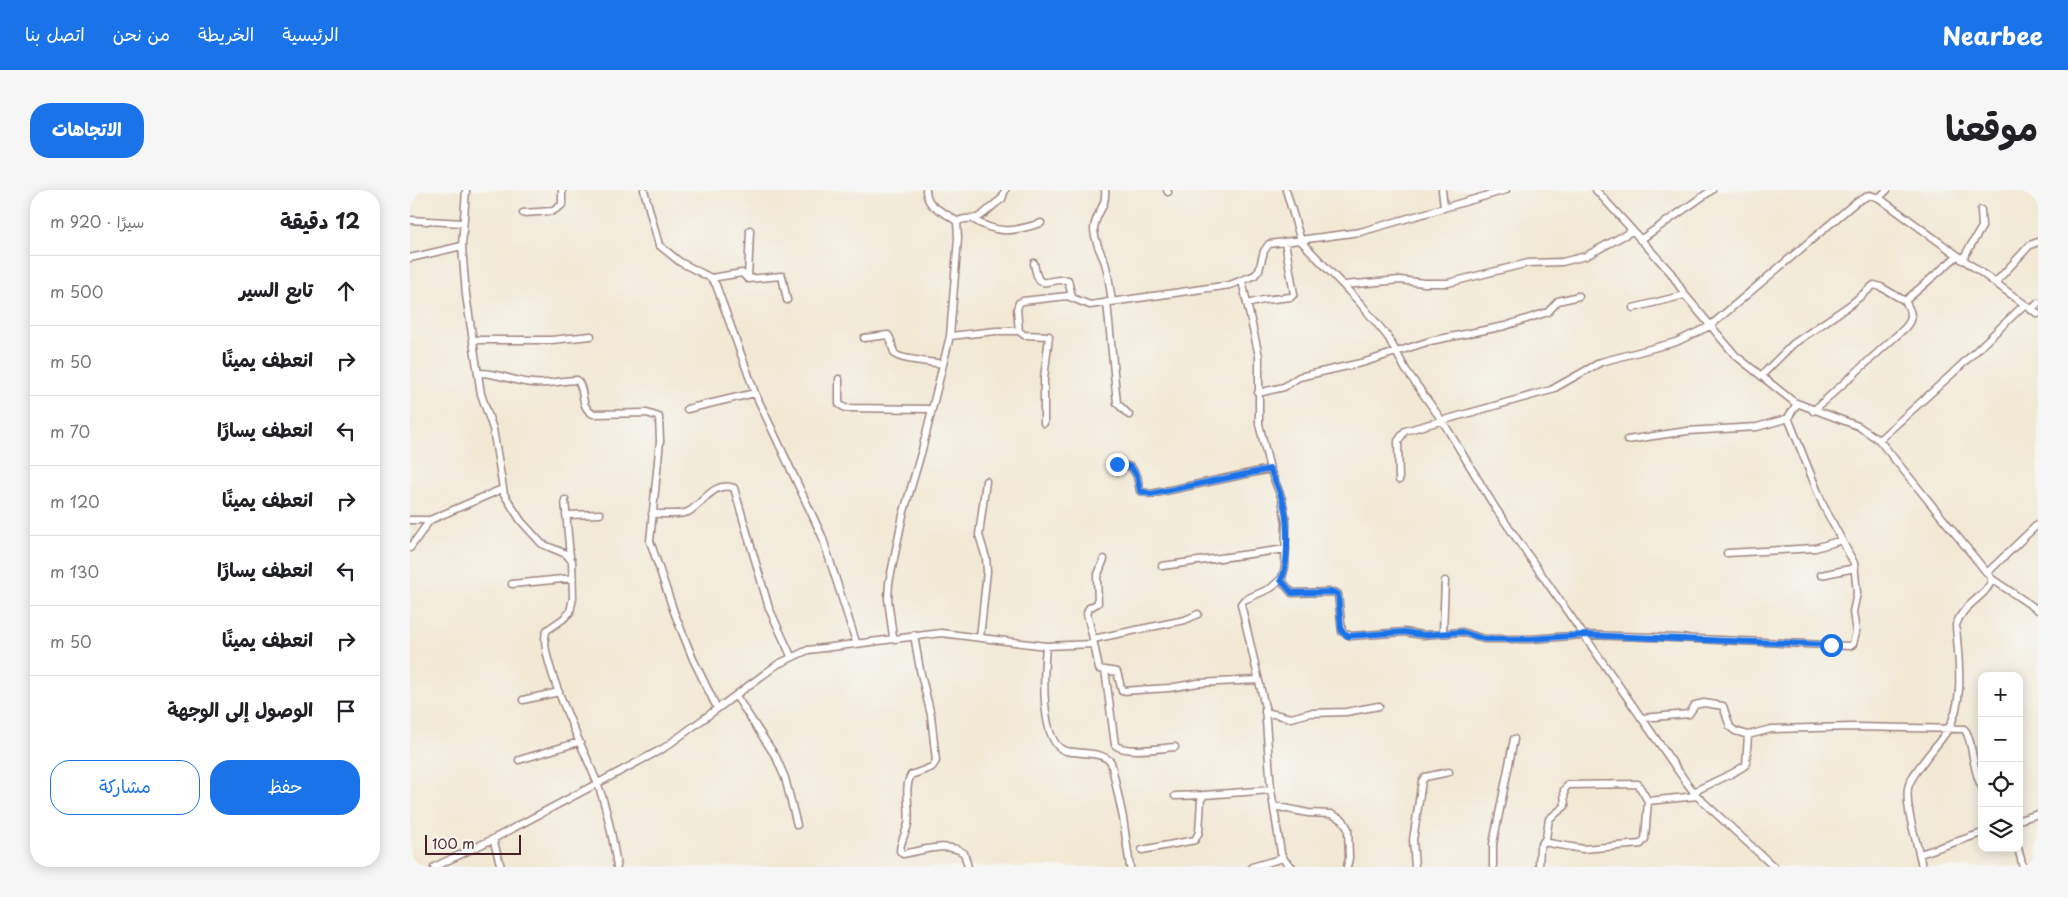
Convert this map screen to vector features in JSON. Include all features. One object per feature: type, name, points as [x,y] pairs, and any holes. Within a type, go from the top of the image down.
[{"type":"street","points":[[466,190],[462,265],[481,394],[495,438],[502,489],[509,504],[536,538],[542,544],[570,557]]},
{"type":"street","points":[[523,213],[557,209],[562,205],[562,190]]},
{"type":"street","points":[[644,190],[659,245],[680,262],[711,278],[742,273],[748,279]]},
{"type":"street","points":[[926,190],[927,200],[931,205],[957,222]]},
{"type":"street","points":[[957,222],[961,219],[980,216],[994,203],[1002,199],[1005,190]]},
{"type":"street","points":[[1105,190],[1106,201],[1098,216],[1094,232],[1106,270],[1117,403],[1129,415]]},
{"type":"street","points":[[1286,190],[1301,241],[1344,285],[1376,322],[1443,422],[1496,509],[1695,794],[1770,866]]},
{"type":"street","points":[[1442,190],[1444,207]]},
{"type":"street","points":[[1019,331],[1017,309],[1019,303],[1052,296],[1072,297],[1090,305],[1230,285],[1255,275],[1259,270],[1264,251],[1269,244],[1360,232],[1506,190]]},
{"type":"street","points":[[1596,190],[1671,273],[1685,295],[1735,355],[1797,404],[1858,426],[1879,440],[1990,576],[2038,610]]},
{"type":"street","points":[[1640,240],[1712,190]]},
{"type":"street","points":[[1879,198],[1886,190]]},
{"type":"street","points":[[1399,480],[1398,441],[1405,431],[1443,422],[1551,390],[1601,362],[1676,342],[1710,326],[1856,202],[1870,195],[1879,198],[2038,314]]},
{"type":"street","points":[[1906,301],[1959,258],[1982,227],[1981,210]]},
{"type":"street","points":[[971,218],[980,224],[1004,232],[1019,230],[1041,223]]},
{"type":"street","points":[[410,220],[463,223]]},
{"type":"street","points":[[893,637],[888,599],[892,560],[950,336],[958,238],[957,222]]},
{"type":"street","points":[[748,279],[750,230]]},
{"type":"street","points":[[1344,285],[1400,280],[1448,283],[1528,263],[1562,262],[1586,256],[1632,231]]},
{"type":"street","points":[[1247,304],[1291,297],[1294,294],[1285,242]]},
{"type":"street","points":[[1995,283],[2030,245],[2038,242]]},
{"type":"street","points":[[410,258],[462,246]]},
{"type":"street","points":[[1034,263],[1036,277],[1040,281],[1068,280],[1072,297]]},
{"type":"street","points":[[748,279],[782,276],[787,300]]},
{"type":"street","points":[[711,278],[754,393],[822,536],[856,642]]},
{"type":"street","points":[[1242,281],[1259,356],[1259,424],[1270,469],[1285,508],[1286,549],[1284,574],[1281,580],[1259,594],[1244,600],[1241,604],[1265,712],[1271,790],[1283,858],[1292,867]]},
{"type":"street","points":[[1761,376],[1793,344],[1874,286],[1881,287],[1906,301],[1912,312],[1910,322],[1813,411]]},
{"type":"street","points":[[1633,308],[1685,295]]},
{"type":"street","points":[[1258,393],[1284,387],[1299,377],[1365,362],[1430,341],[1504,326],[1548,312],[1558,301],[1579,296]]},
{"type":"street","points":[[2031,310],[2038,303]]},
{"type":"street","points":[[1879,440],[2024,305]]},
{"type":"street","points":[[950,336],[996,331],[1019,331],[1024,335],[1048,336],[1044,379],[1044,423]]},
{"type":"street","points":[[864,338],[888,335],[892,339],[894,351],[900,357],[943,364]]},
{"type":"street","points":[[473,340],[551,340],[591,336]]},
{"type":"street","points":[[478,373],[490,373],[499,377],[531,383],[577,380],[580,384],[586,408],[593,414],[647,413],[657,415],[660,420],[660,441],[650,541],[693,659],[717,708]]},
{"type":"street","points":[[840,379],[839,404],[845,408],[932,409]]},
{"type":"street","points":[[687,409],[754,393]]},
{"type":"street","points":[[1627,440],[1687,431],[1757,427],[1789,418],[1797,404]]},
{"type":"street","points":[[1281,580],[1292,593],[1333,592],[1338,594],[1341,628],[1342,632],[1348,636],[1404,632],[1423,635],[1462,632],[1484,639],[1531,639],[1583,635],[1850,646],[1856,638],[1853,612],[1857,593],[1855,568],[1852,557],[1823,505],[1789,418]]},
{"type":"street","points":[[1117,464],[1131,467],[1137,476],[1140,491],[1151,494],[1270,469]]},
{"type":"street","points":[[980,638],[987,571],[986,558],[979,535],[986,480]]},
{"type":"street","points":[[652,514],[685,512],[716,489],[732,486],[734,488],[769,608],[792,656]]},
{"type":"street","points":[[410,520],[430,520],[502,489]]},
{"type":"street","points":[[565,500],[570,557],[573,566],[573,598],[570,612],[564,620],[547,630],[544,638],[549,662],[559,692],[598,784],[614,844],[617,867]]},
{"type":"street","points":[[566,515],[600,514]]},
{"type":"street","points":[[410,548],[430,520]]},
{"type":"street","points":[[1922,867],[1908,801],[1909,785],[1948,729],[1955,713],[1959,678],[1956,625],[1962,611],[1989,586],[1990,576],[2038,524]]},
{"type":"street","points":[[1728,553],[1815,548],[1842,540]]},
{"type":"street","points":[[1162,566],[1286,549]]},
{"type":"street","points":[[1104,559],[1097,577],[1098,603],[1089,608],[1087,613],[1099,669],[1118,673],[1120,690],[1169,688],[1198,683],[1258,680]]},
{"type":"street","points":[[1821,575],[1855,568]]},
{"type":"street","points":[[512,584],[573,578]]},
{"type":"street","points":[[1443,633],[1445,581]]},
{"type":"street","points":[[434,867],[493,839],[664,748],[778,664],[808,650],[893,637],[942,632],[1046,646],[1094,641],[1185,620],[1198,614]]},
{"type":"street","points":[[914,635],[931,715],[936,761],[932,767],[911,775],[909,778],[907,788],[908,823],[900,851],[903,854],[941,848],[956,849],[964,853],[968,867]]},
{"type":"street","points":[[1046,646],[1045,698],[1051,736],[1055,743],[1064,750],[1104,756],[1111,762],[1123,818],[1130,867]]},
{"type":"street","points":[[1105,670],[1115,745],[1121,749],[1175,747]]},
{"type":"street","points":[[523,700],[559,692]]},
{"type":"street","points":[[736,696],[776,757],[797,825]]},
{"type":"street","points":[[1641,718],[1684,715],[1691,713],[1698,703],[1717,704],[1725,708],[1730,727],[1735,731],[1748,735],[1771,728],[1959,729],[1966,731],[1978,777]]},
{"type":"street","points":[[1265,712],[1291,718],[1310,713],[1346,712],[1379,706]]},
{"type":"street","points":[[1648,801],[1695,794],[1733,773],[1746,764],[1748,735]]},
{"type":"street","points":[[1493,867],[1493,844],[1514,739]]},
{"type":"street","points":[[519,760],[579,742]]},
{"type":"street","points":[[1415,867],[1413,840],[1422,780],[1425,777],[1448,772]]},
{"type":"street","points":[[1539,867],[1540,847],[1543,842],[1547,837],[1549,819],[1564,806],[1564,790],[1568,785],[1638,784],[1648,801],[1646,839],[1641,844],[1583,849],[1543,842]]},
{"type":"street","points":[[1175,796],[1271,790]]},
{"type":"street","points":[[1142,850],[1195,840],[1199,832],[1201,804],[1204,795]]},
{"type":"street","points":[[1274,806],[1308,813],[1331,814],[1344,820],[1348,829],[1349,858],[1347,867]]},
{"type":"street","points":[[2023,819],[2038,814]]},
{"type":"street","points":[[1920,854],[1978,834]]},
{"type":"street","points":[[493,839],[501,867]]},
{"type":"street","points":[[2019,852],[2023,867]]},
{"type":"street","points":[[1252,867],[1283,858]]},
{"type":"route","points":[[1117,464],[1126,465],[1134,470],[1140,491],[1146,494],[1234,478],[1270,469],[1286,515],[1285,567],[1281,580],[1292,593],[1333,592],[1338,594],[1340,596],[1341,628],[1342,632],[1348,636],[1404,632],[1423,635],[1462,632],[1484,639],[1531,639],[1583,635],[1831,645]]}]
